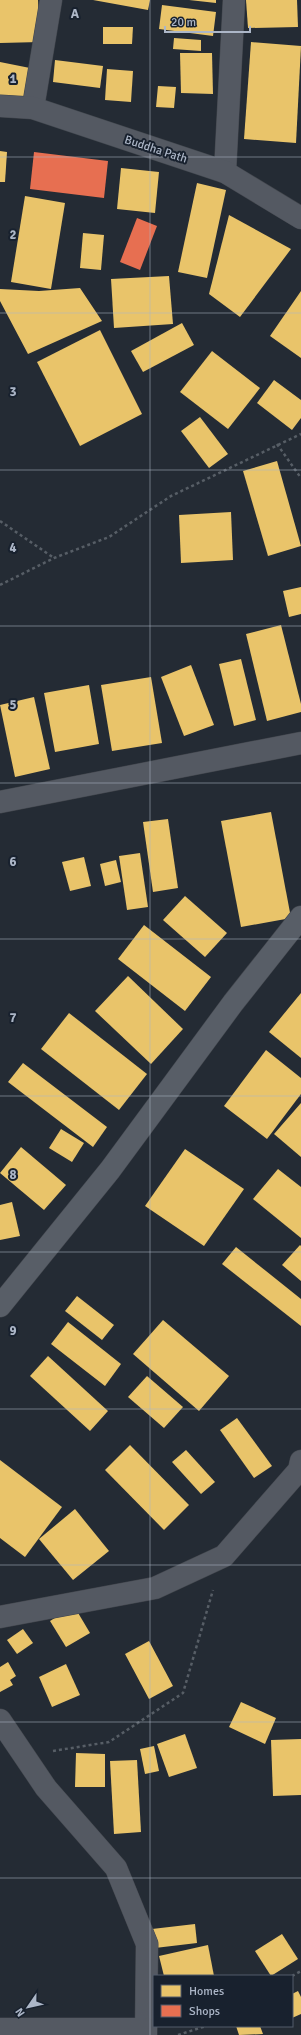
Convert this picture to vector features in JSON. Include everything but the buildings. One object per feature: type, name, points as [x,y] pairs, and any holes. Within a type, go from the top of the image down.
[{"type":"main road","points":[[0,1305],[110,1170],[228,1009],[301,917]]},
{"type":"street","points":[[33,108],[51,0]]},
{"type":"street","points":[[225,172],[234,0]]},
{"type":"street","name":"Buddha Path","points":[[0,106],[33,108],[225,172],[301,218]]},
{"type":"street","points":[[0,802],[301,743]]},
{"type":"street","points":[[0,1617],[154,1588],[224,1556],[299,1470],[301,1460]]},
{"type":"street","points":[[0,1720],[46,1788],[116,1868],[147,1944],[145,2032],[0,2029]]},
{"type":"path","points":[[0,585],[54,558],[109,537],[172,496],[277,444],[301,434]]},
{"type":"path","points":[[277,444],[301,478]]},
{"type":"path","points":[[0,522],[54,558]]},
{"type":"path","points":[[24,1756],[110,1742],[182,1692],[224,1556]]},
{"type":"path","points":[[178,2035],[203,2027]]}]
